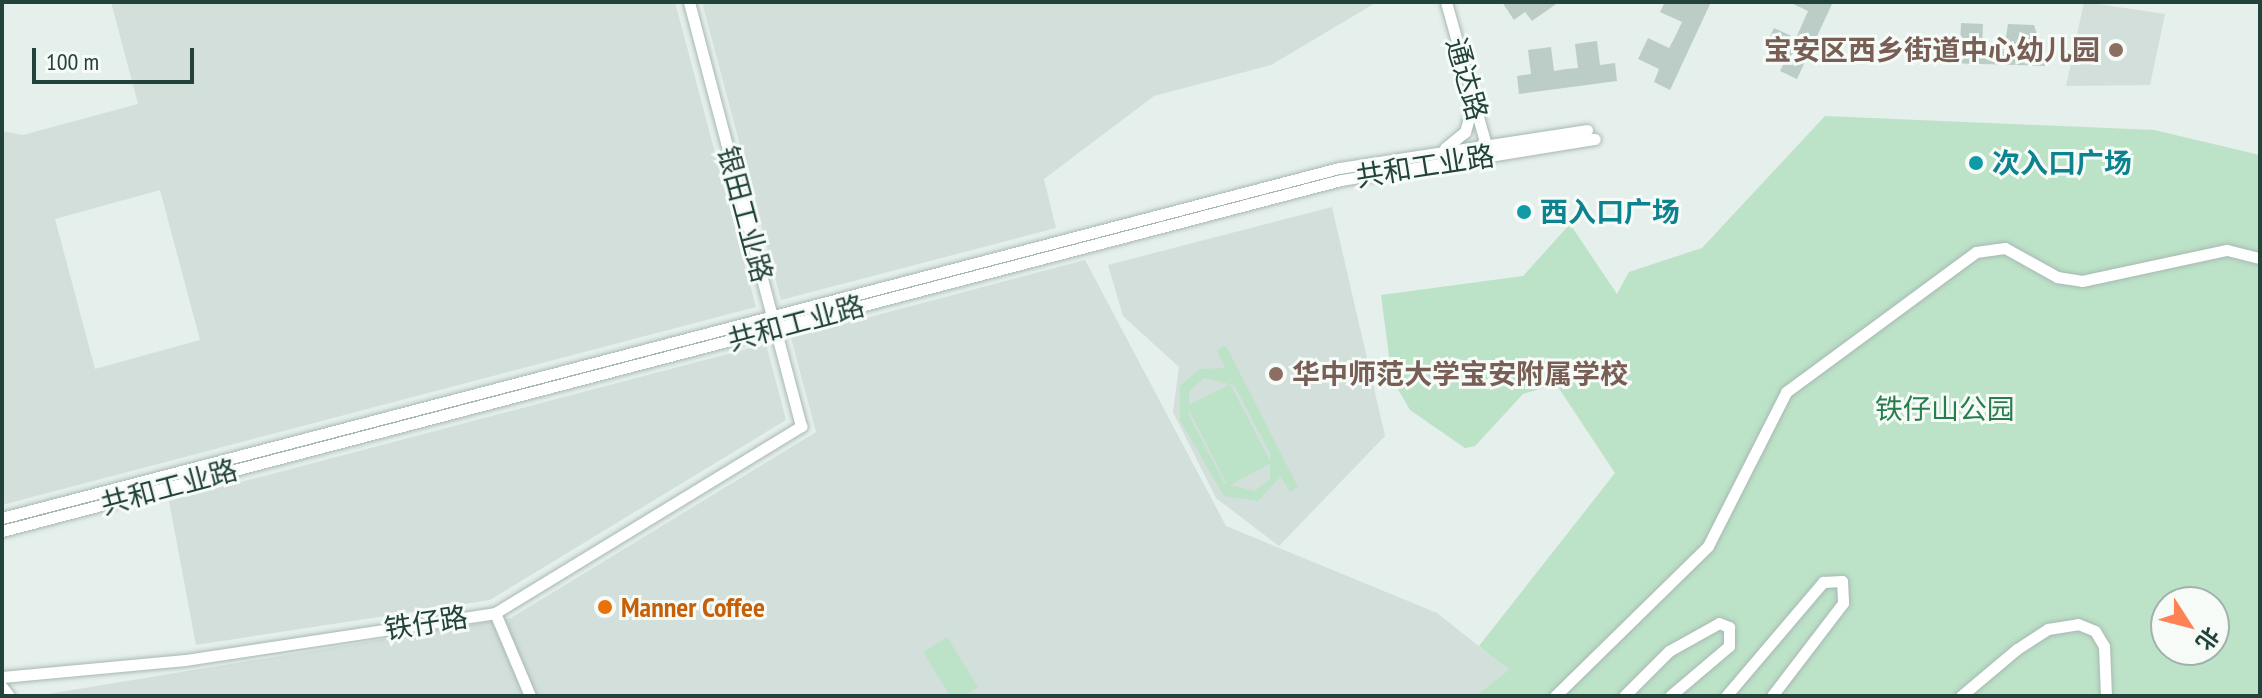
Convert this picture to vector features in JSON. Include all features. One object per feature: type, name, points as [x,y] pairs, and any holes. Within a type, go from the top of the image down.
[{"type":"street","name":"银田工业路","points":[[689,2],[801,426]]},
{"type":"street","name":"通达路","points":[[1446,2],[1487,150]]},
{"type":"street","points":[[1425,154],[1465,132],[1470,88]]},
{"type":"street","name":"共和工业路","points":[[2,518],[1341,180],[1487,150],[1591,134]]},
{"type":"street","name":"共和工业路","points":[[2,531],[1339,168],[1425,154],[1487,150]]},
{"type":"street","points":[[1555,696],[1688,571],[1719,521],[1758,437],[1792,386],[1976,252],[2005,248],[2057,277],[2082,281],[2227,250],[2260,258]]},
{"type":"street","name":"铁仔路","points":[[2,677],[185,660],[495,613],[801,426]]},
{"type":"street","points":[[1726,696],[1823,582],[1842,581],[1843,603],[1772,696]]},
{"type":"street","points":[[495,613],[530,696]]},
{"type":"street","points":[[1624,696],[1669,651],[1719,623],[1729,627],[1729,646],[1670,696]]},
{"type":"street","points":[[1961,696],[2038,636],[2078,624],[2095,631],[2104,646],[2106,696]]},
{"type":"street","points":[[2,687],[9,696]]},
{"type":"shaded area","points":[[111,2],[675,2],[756,307],[2,505],[2,131],[23,135],[138,104]],"holes":[[[160,190],[200,340],[95,369],[55,219]]]},
{"type":"shaded area","points":[[702,2],[1377,2],[1271,65],[1154,96],[1044,179],[1056,228],[781,300]]},
{"type":"shaded area","name":"宝安区西乡街道中心幼儿园","points":[[2084,2],[2165,14],[2150,85],[2066,86]]},
{"type":"shaded area","name":"华中师范大学宝安附属学校","points":[[1332,207],[1385,436],[1279,546],[1216,498],[1173,412],[1179,367],[1123,316],[1108,265]]},
{"type":"shaded area","points":[[1085,260],[1226,526],[1437,613],[1509,670],[1494,686],[1476,696],[36,696],[511,618],[816,432],[791,338]]},
{"type":"shaded area","points":[[766,344],[786,420],[490,600],[196,645],[169,501]]},
{"type":"green space","name":"铁仔山公园","points":[[1825,116],[2154,130],[2260,155],[2260,696],[1476,696],[1509,670],[1479,646],[1615,473],[1556,384],[1523,394],[1475,446],[1465,448],[1410,410],[1392,379],[1381,295],[1523,276],[1570,224],[1617,294],[1629,272],[1702,248]]},
{"type":"green space","points":[[1226,346],[1298,487],[1290,492],[1281,476],[1258,501],[1224,496],[1180,420],[1180,386],[1200,369],[1225,368],[1217,350]],"holes":[[[1204,378],[1234,385],[1270,453],[1270,479],[1255,491],[1225,484],[1189,416],[1189,391]]]},
{"type":"green space","points":[[1230,384],[1271,463],[1228,486],[1187,406]]},
{"type":"green space","points":[[947,637],[978,687],[964,696],[950,696],[923,652]]},
{"type":"building","points":[[1502,2],[1559,2],[1532,21],[1525,12],[1514,20]]},
{"type":"building","points":[[1665,2],[1711,2],[1670,90],[1654,82],[1659,69],[1638,59],[1648,38],[1669,48],[1675,37],[1682,22],[1660,12]]},
{"type":"building","points":[[1789,2],[1833,2],[1797,79],[1780,71],[1786,59],[1764,48],[1774,28],[1796,38],[1808,11]]},
{"type":"building","points":[[1961,23],[1983,24],[1982,49],[2004,49],[2008,24],[2034,25],[2047,66],[1945,63],[1945,48],[1960,48]]},
{"type":"building","points":[[1597,41],[1600,65],[1615,63],[1617,81],[1519,94],[1517,76],[1531,74],[1528,50],[1551,47],[1554,71],[1578,68],[1575,44]]},
{"type":"place","name":"宝安区西乡街道中心幼儿园","points":[[2116,50]]},
{"type":"place","name":"次入口广场","points":[[1976,163]]},
{"type":"place","name":"西入口广场","points":[[1524,212]]},
{"type":"place","name":"华中师范大学宝安附属学校","points":[[1276,374]]},
{"type":"place","name":"Manner Coffee","points":[[605,607]]}]
